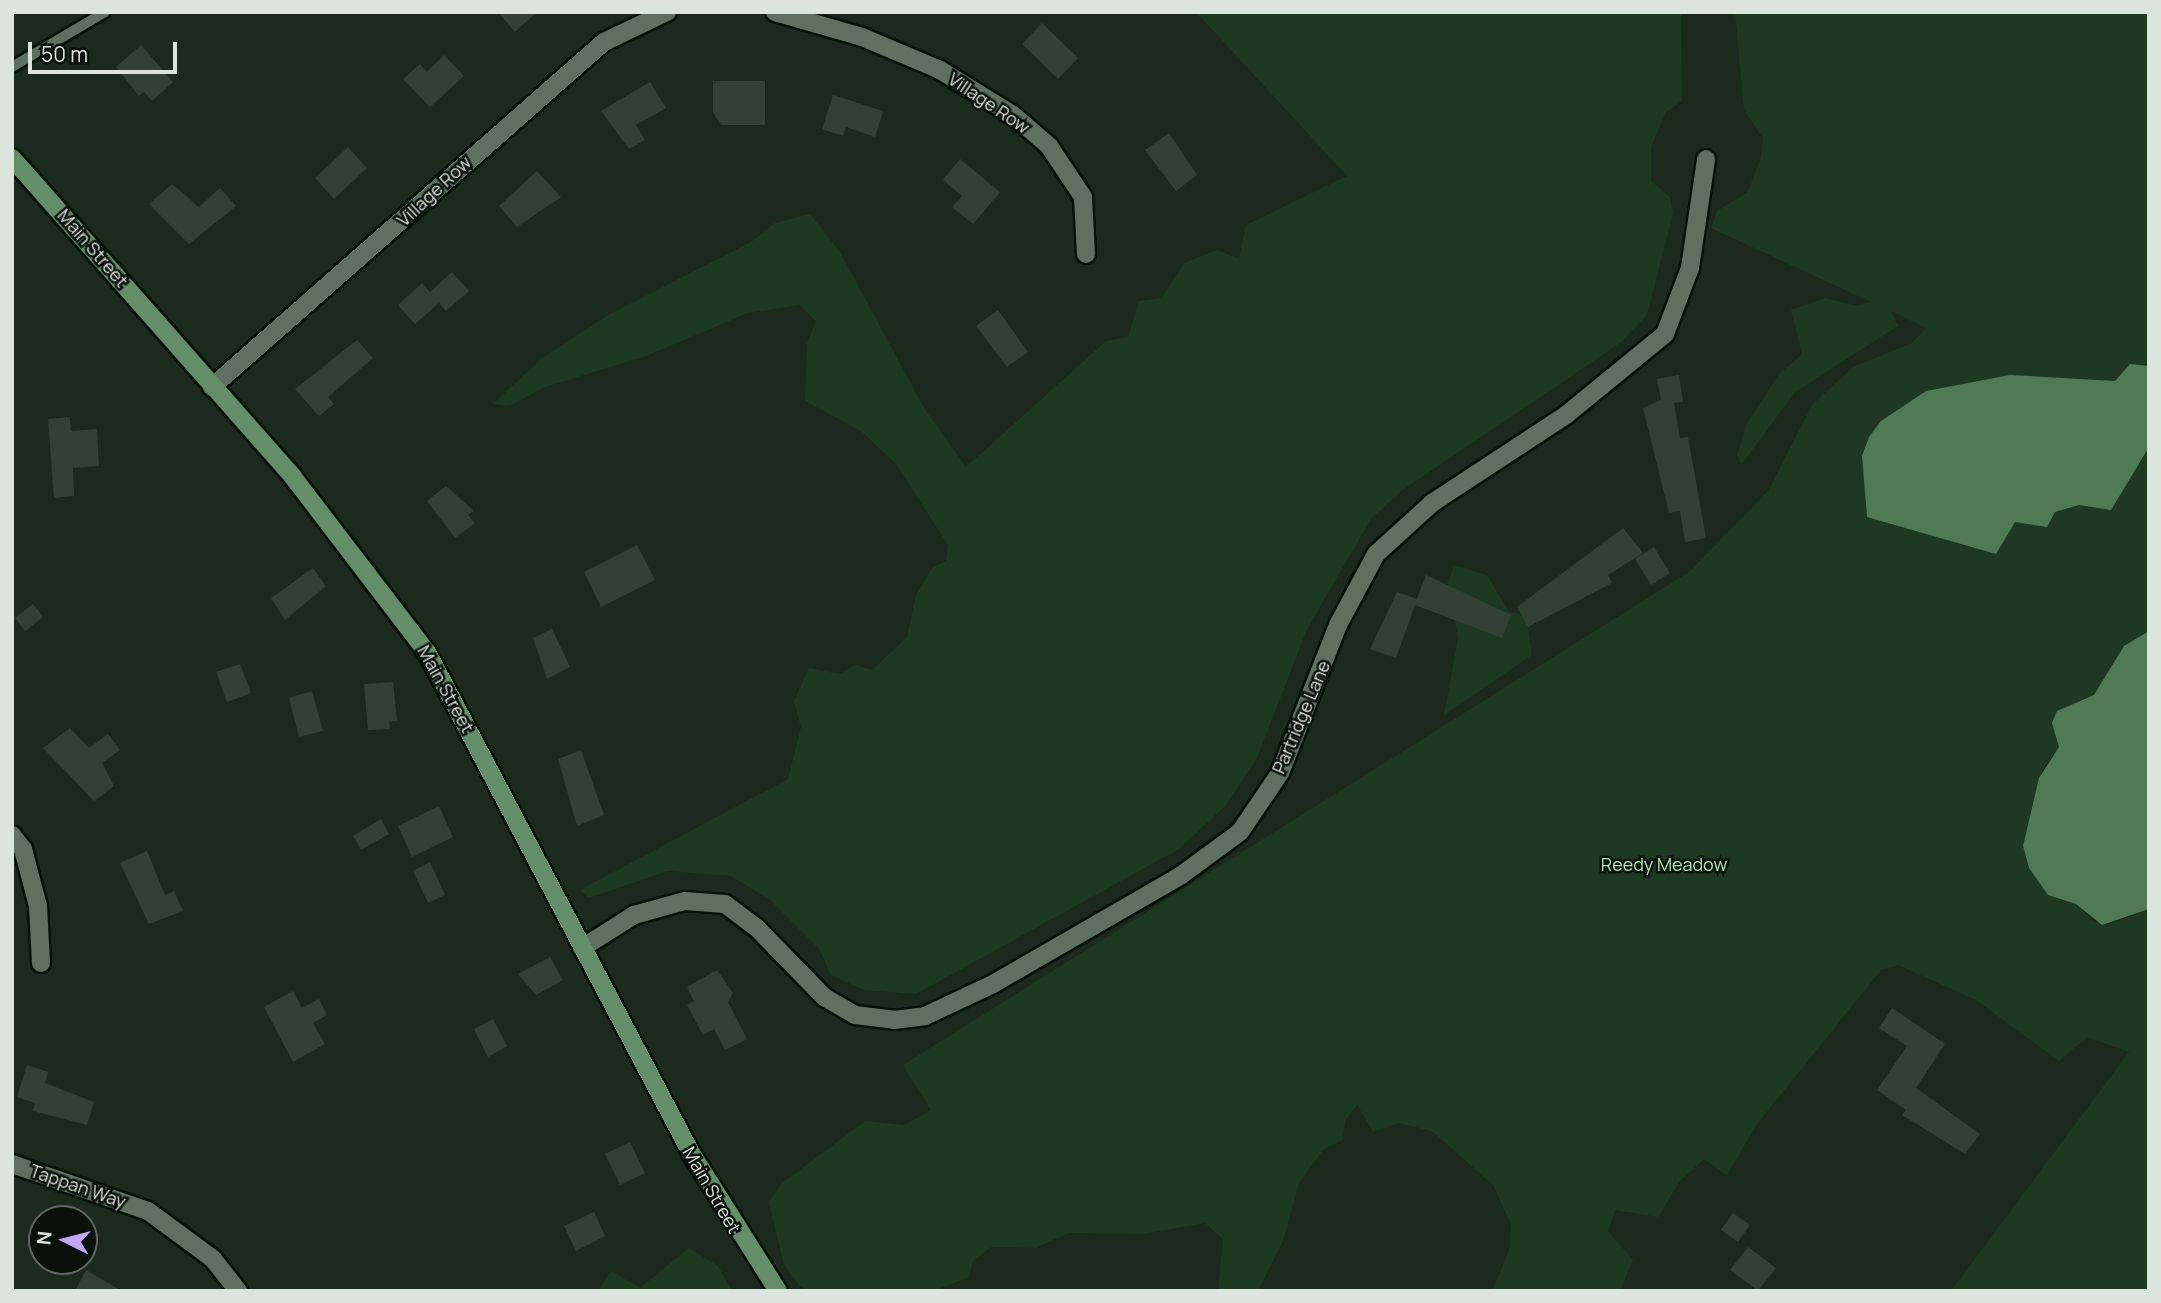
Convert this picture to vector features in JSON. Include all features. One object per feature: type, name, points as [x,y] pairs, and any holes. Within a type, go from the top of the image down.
[{"type":"street","name":"Village Row","points":[[212,387],[593,50],[667,12]]},
{"type":"street","name":"Village Row","points":[[775,12],[862,37],[940,70],[1013,116],[1049,146],[1083,197],[1086,254]]},
{"type":"street","name":"Main Street","points":[[12,158],[293,477],[427,652],[691,1153],[778,1291]]},
{"type":"street","name":"Partridge Lane","points":[[582,948],[634,915],[685,901],[725,904],[757,927],[824,998],[856,1015],[894,1020],[925,1016],[993,984],[1180,876],[1240,832],[1280,773],[1338,625],[1376,554],[1432,503],[1566,415],[1665,334],[1690,268],[1706,159]]},
{"type":"street","points":[[12,835],[23,849],[38,906],[41,963]]},
{"type":"street","name":"Tappan Way","points":[[12,1164],[148,1211],[213,1259],[238,1291]]},
{"type":"lane","points":[[12,67],[105,12]]},
{"type":"green space","points":[[1196,12],[1681,12],[1682,101],[1666,112],[1651,147],[1651,181],[1670,197],[1673,213],[1647,315],[1620,343],[1401,491],[1371,519],[1307,629],[1257,758],[1225,806],[1179,849],[916,994],[864,990],[831,975],[819,949],[770,900],[731,876],[668,871],[588,898],[580,890],[788,779],[801,727],[794,701],[809,668],[839,674],[856,665],[872,670],[907,637],[916,595],[932,568],[946,561],[948,545],[896,464],[861,431],[805,401],[807,343],[816,321],[799,305],[748,313],[646,356],[545,387],[509,406],[493,404],[542,358],[610,314],[751,242],[775,223],[810,214],[840,252],[924,408],[966,467],[1106,341],[1128,337],[1139,301],[1162,298],[1184,263],[1217,250],[1239,259],[1246,225],[1347,176]]},
{"type":"green space","name":"Reedy Meadow","points":[[1735,12],[2149,12],[2149,631],[2042,770],[2023,846],[2029,868],[2048,895],[2076,904],[2094,922],[2110,924],[2149,909],[2149,1291],[1951,1291],[2129,1052],[2087,1037],[2059,1061],[1976,1000],[1898,965],[1881,970],[1757,1124],[1727,1175],[1704,1159],[1680,1181],[1658,1217],[1615,1210],[1608,1231],[1633,1260],[1620,1291],[1492,1291],[1509,1251],[1511,1224],[1493,1185],[1432,1131],[1398,1123],[1373,1132],[1357,1105],[1345,1121],[1343,1140],[1324,1149],[1299,1183],[1283,1241],[1258,1291],[1218,1291],[1223,1239],[1205,1223],[1143,1234],[1068,1233],[1036,1248],[991,1247],[973,1261],[969,1277],[933,1291],[808,1291],[799,1285],[784,1265],[769,1202],[781,1184],[865,1121],[905,1125],[931,1110],[903,1065],[1689,572],[1768,491],[1812,405],[1853,367],[1912,343],[1926,328],[1891,311],[1898,326],[1795,392],[1742,464],[1737,456],[1747,423],[1779,374],[1802,354],[1791,310],[1826,298],[1857,306],[1871,302],[1711,228],[1717,211],[1748,192],[1761,157],[1763,138],[1744,110]]},
{"type":"green space","points":[[1454,565],[1487,575],[1509,612],[1526,615],[1532,655],[1444,715],[1458,638],[1448,582]]},
{"type":"green space","points":[[689,1248],[718,1266],[732,1291],[598,1291],[611,1271],[640,1288]]},
{"type":"shaded area","points":[[2130,364],[2149,366],[2149,447],[2111,510],[2079,505],[2055,512],[2047,527],[2015,522],[1996,554],[1867,517],[1862,456],[1869,437],[1881,421],[1926,391],[2010,375],[2115,381]]},
{"type":"shaded area","points":[[2149,631],[2149,909],[2102,925],[2076,904],[2048,895],[2029,868],[2023,846],[2039,778],[2059,747],[2052,723],[2057,711],[2094,695],[2124,646]]},
{"type":"building","points":[[498,12],[537,12],[515,32]]},
{"type":"building","points":[[1042,23],[1078,58],[1058,79],[1022,44]]},
{"type":"building","points":[[141,45],[173,82],[152,101],[144,92],[139,96],[116,67]]},
{"type":"building","points":[[444,55],[464,76],[430,107],[403,79],[420,64],[427,72]]},
{"type":"building","points":[[713,81],[765,81],[765,125],[721,125],[713,112]]},
{"type":"building","points":[[650,82],[666,108],[636,125],[645,140],[629,149],[601,111]]},
{"type":"building","points":[[833,95],[883,111],[875,137],[846,127],[843,136],[822,129]]},
{"type":"building","points":[[1169,133],[1197,175],[1176,191],[1145,150]]},
{"type":"building","points":[[348,147],[367,168],[334,199],[315,178]]},
{"type":"building","points":[[960,159],[1000,192],[973,224],[952,207],[962,196],[943,180]]},
{"type":"building","points":[[537,171],[561,197],[517,227],[499,206]]},
{"type":"building","points":[[172,184],[199,207],[220,188],[236,206],[189,244],[149,204]]},
{"type":"building","points":[[452,272],[469,291],[446,311],[439,303],[415,324],[398,305],[422,283],[430,292]]},
{"type":"building","points":[[998,310],[1028,352],[1007,367],[976,326]]},
{"type":"building","points":[[357,340],[373,358],[328,397],[334,404],[319,416],[295,389]]},
{"type":"building","points":[[1679,375],[1683,402],[1674,403],[1680,438],[1688,437],[1706,538],[1685,542],[1680,511],[1669,513],[1643,408],[1661,400],[1657,379]]},
{"type":"building","points":[[70,417],[71,431],[97,429],[99,466],[73,468],[74,496],[54,498],[48,419]]},
{"type":"building","points":[[446,486],[474,511],[468,515],[475,523],[455,538],[427,501]]},
{"type":"building","points":[[1623,528],[1643,553],[1608,575],[1612,583],[1528,627],[1517,607]]},
{"type":"building","points":[[637,545],[655,580],[601,607],[584,572]]},
{"type":"building","points":[[1654,547],[1670,573],[1651,585],[1635,559]]},
{"type":"building","points":[[313,568],[326,586],[285,620],[271,598]]},
{"type":"building","points":[[1426,575],[1511,615],[1502,638],[1415,605],[1396,658],[1370,649],[1397,592],[1417,599]]},
{"type":"building","points":[[33,604],[43,617],[25,631],[15,618]]},
{"type":"building","points":[[552,629],[570,667],[547,679],[533,638]]},
{"type":"building","points":[[240,664],[251,693],[227,702],[216,672]]},
{"type":"building","points":[[393,682],[397,721],[389,722],[390,729],[368,730],[364,684]]},
{"type":"building","points":[[312,691],[323,731],[299,737],[289,698]]},
{"type":"building","points":[[70,728],[89,748],[108,734],[120,750],[102,763],[114,786],[94,801],[43,748]]},
{"type":"building","points":[[581,750],[604,815],[577,826],[558,759]]},
{"type":"building","points":[[439,806],[453,837],[412,857],[398,826]]},
{"type":"building","points":[[381,819],[389,834],[361,850],[353,836]]},
{"type":"building","points":[[147,851],[165,895],[174,891],[183,911],[149,924],[120,863]]},
{"type":"building","points":[[430,862],[445,895],[428,903],[413,871]]},
{"type":"building","points":[[550,957],[563,980],[536,995],[518,974]]},
{"type":"building","points":[[717,970],[733,993],[728,1002],[747,1039],[725,1050],[714,1029],[703,1035],[687,1005],[694,1001],[687,987]]},
{"type":"building","points":[[293,991],[302,1008],[319,999],[327,1015],[313,1023],[325,1044],[293,1062],[264,1007]]},
{"type":"building","points":[[1892,1008],[1945,1044],[1916,1088],[1980,1134],[1965,1154],[1902,1115],[1906,1110],[1877,1090],[1907,1046],[1879,1028]]},
{"type":"building","points":[[493,1019],[507,1046],[488,1057],[474,1029]]},
{"type":"building","points":[[27,1065],[48,1072],[45,1083],[94,1102],[87,1125],[33,1111],[35,1103],[17,1097]]},
{"type":"building","points":[[630,1142],[645,1173],[620,1185],[605,1154]]},
{"type":"building","points":[[594,1212],[605,1236],[576,1251],[564,1226]]},
{"type":"building","points":[[1733,1213],[1750,1225],[1738,1242],[1721,1230]]},
{"type":"building","points":[[1748,1247],[1776,1268],[1758,1291],[1730,1270]]},
{"type":"building","points":[[83,1275],[95,1275],[122,1291],[75,1291]]}]
